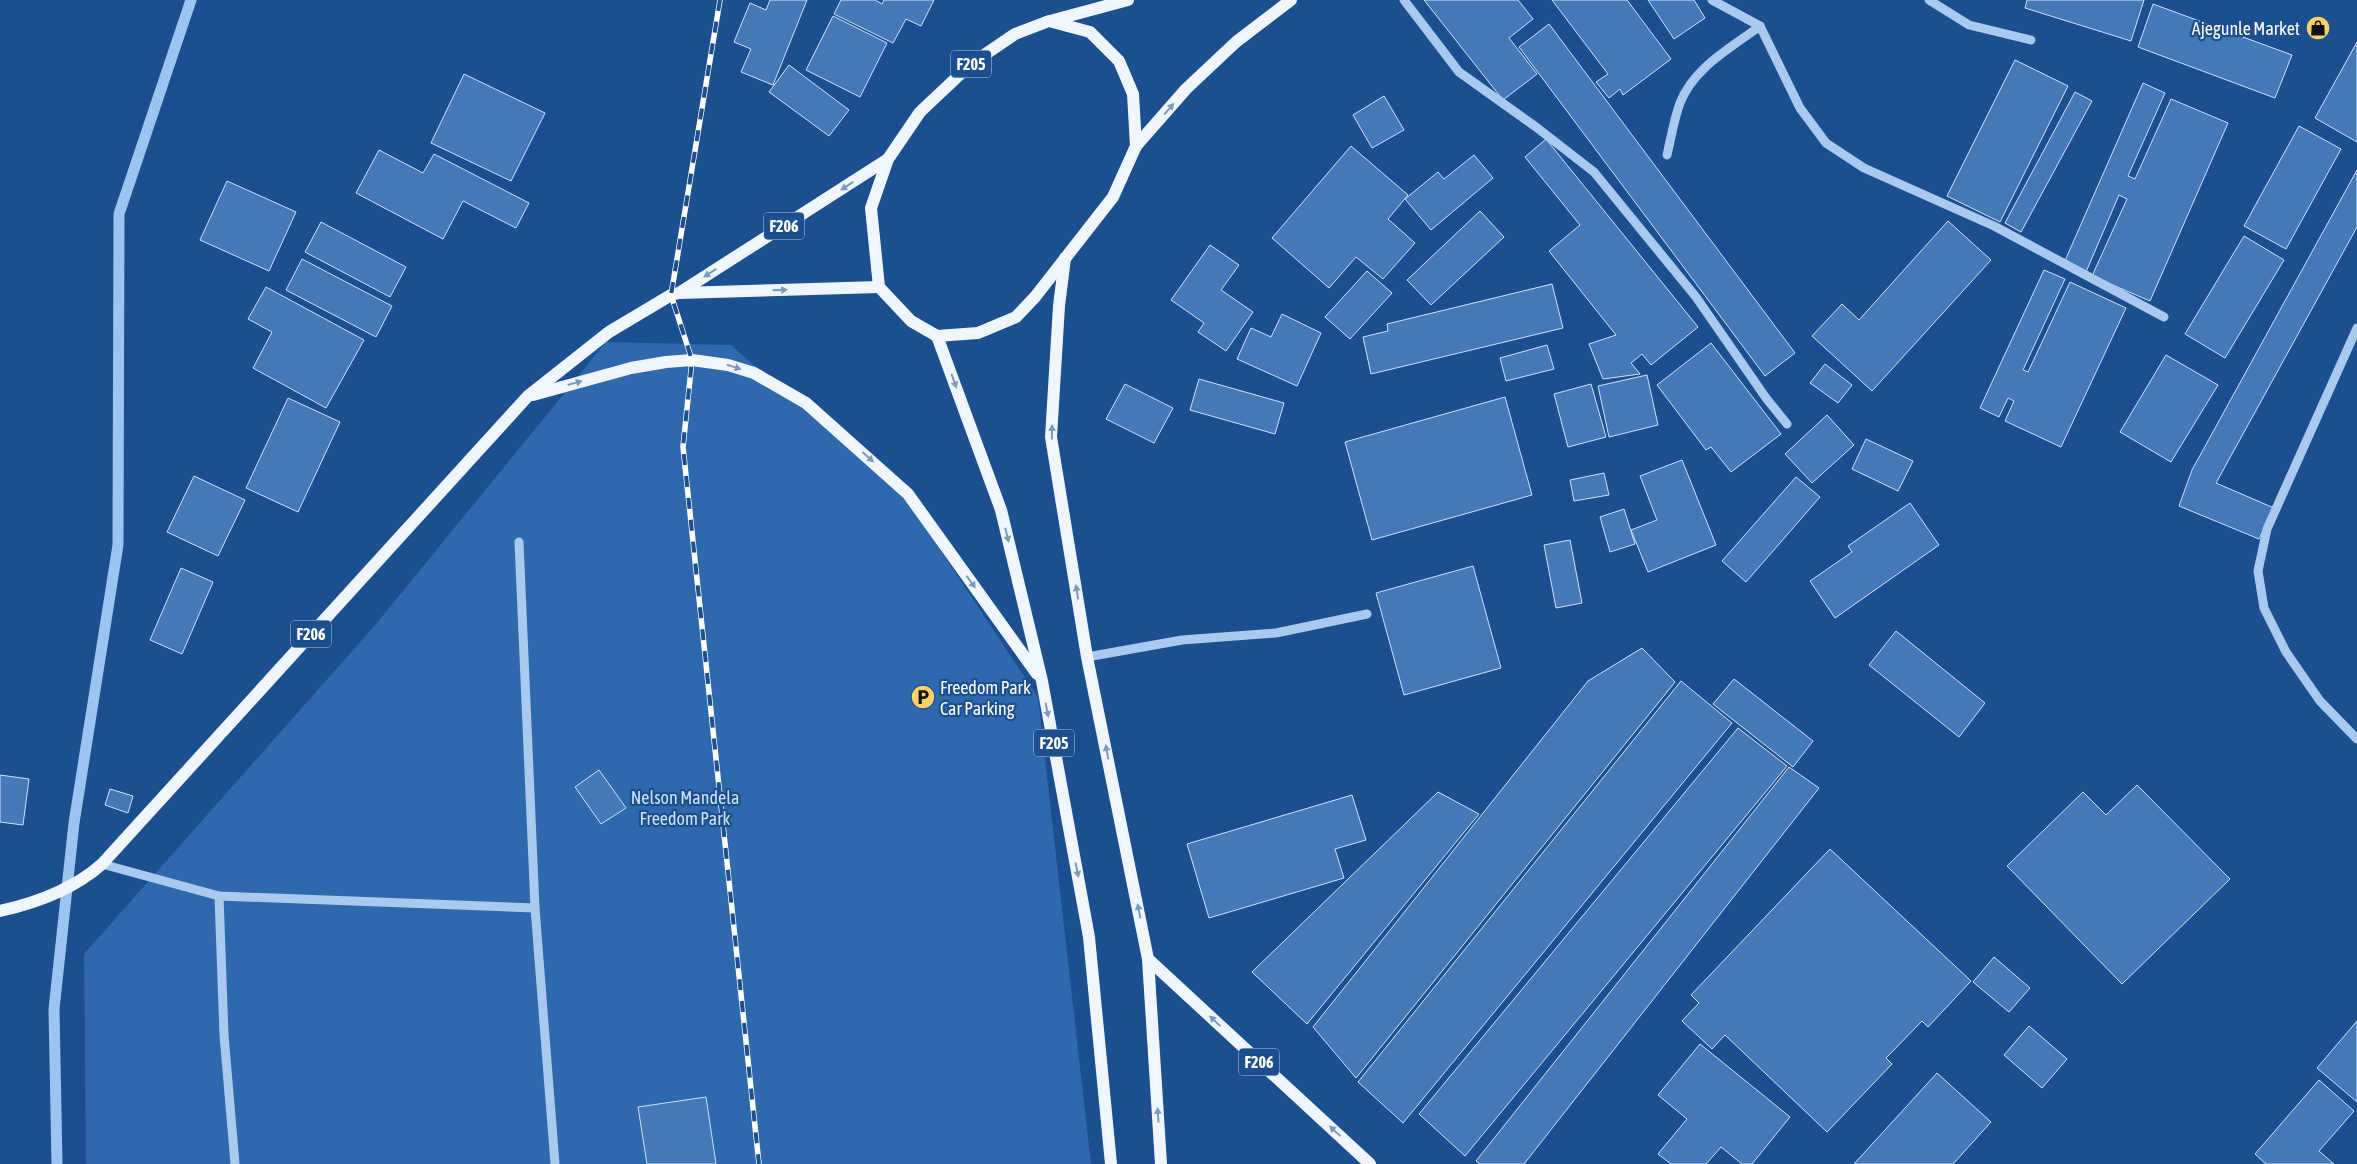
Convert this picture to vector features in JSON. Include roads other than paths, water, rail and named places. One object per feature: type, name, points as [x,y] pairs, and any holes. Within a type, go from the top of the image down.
[{"type":"main road","name":"F205","points":[[879,287],[871,208],[888,159],[920,112],[971,64],[1015,34],[1049,21],[1128,0]]},
{"type":"main road","points":[[879,287],[911,321],[937,336],[978,333],[1016,317],[1036,298],[1113,197],[1136,146],[1186,89],[1228,49],[1290,0]]},
{"type":"main road","points":[[1049,21],[1090,32],[1118,61],[1133,94],[1136,146]]},
{"type":"main road","name":"F206","points":[[679,293],[888,159]]},
{"type":"main road","points":[[1065,258],[1059,306],[1051,437],[1088,657],[1148,959],[1162,1164]]},
{"type":"main road","name":"F206","points":[[0,911],[42,900],[97,868],[528,396],[609,332],[671,295],[679,293],[879,287]]},
{"type":"main road","name":"F205","points":[[937,336],[1001,510],[1042,681],[1090,937],[1111,1164]]},
{"type":"main road","points":[[528,396],[631,368],[666,362],[692,360],[728,365],[761,378],[806,403],[908,494],[1042,681]]},
{"type":"main road","name":"F206","points":[[1148,959],[1370,1164]]},
{"type":"street","points":[[1404,0],[1459,72],[1536,127],[1594,172],[1696,297],[1766,398],[1787,424]]},
{"type":"street","points":[[1712,0],[1760,26],[1800,108],[1826,142],[1864,168],[1994,226],[2164,317]]},
{"type":"street","points":[[1929,0],[1969,25],[2031,40]]},
{"type":"street","points":[[1667,155],[1680,103],[1694,77],[1760,26]]},
{"type":"street","points":[[2357,328],[2267,529],[2258,570],[2264,608],[2286,652],[2320,701],[2357,739]]},
{"type":"street","points":[[519,542],[535,908],[555,1164]]},
{"type":"street","points":[[1088,657],[1182,640],[1276,633],[1367,614]]},
{"type":"street","points":[[97,868],[219,896],[535,908]]},
{"type":"street","points":[[219,896],[225,1044],[235,1164]]},
{"type":"waterway","points":[[57,1164],[54,1009],[74,823],[118,545],[119,214],[191,0]]},
{"type":"railway","points":[[720,0],[671,295],[692,360],[683,447],[759,1164]]},
{"type":"place","name":"Ajegunle Market","points":[[2318,28]]},
{"type":"place","name":"Freedom Park Car Parking","points":[[923,697]]},
{"type":"park label","name":"Nelson Mandela Freedom Park","points":[[685,808]]}]
